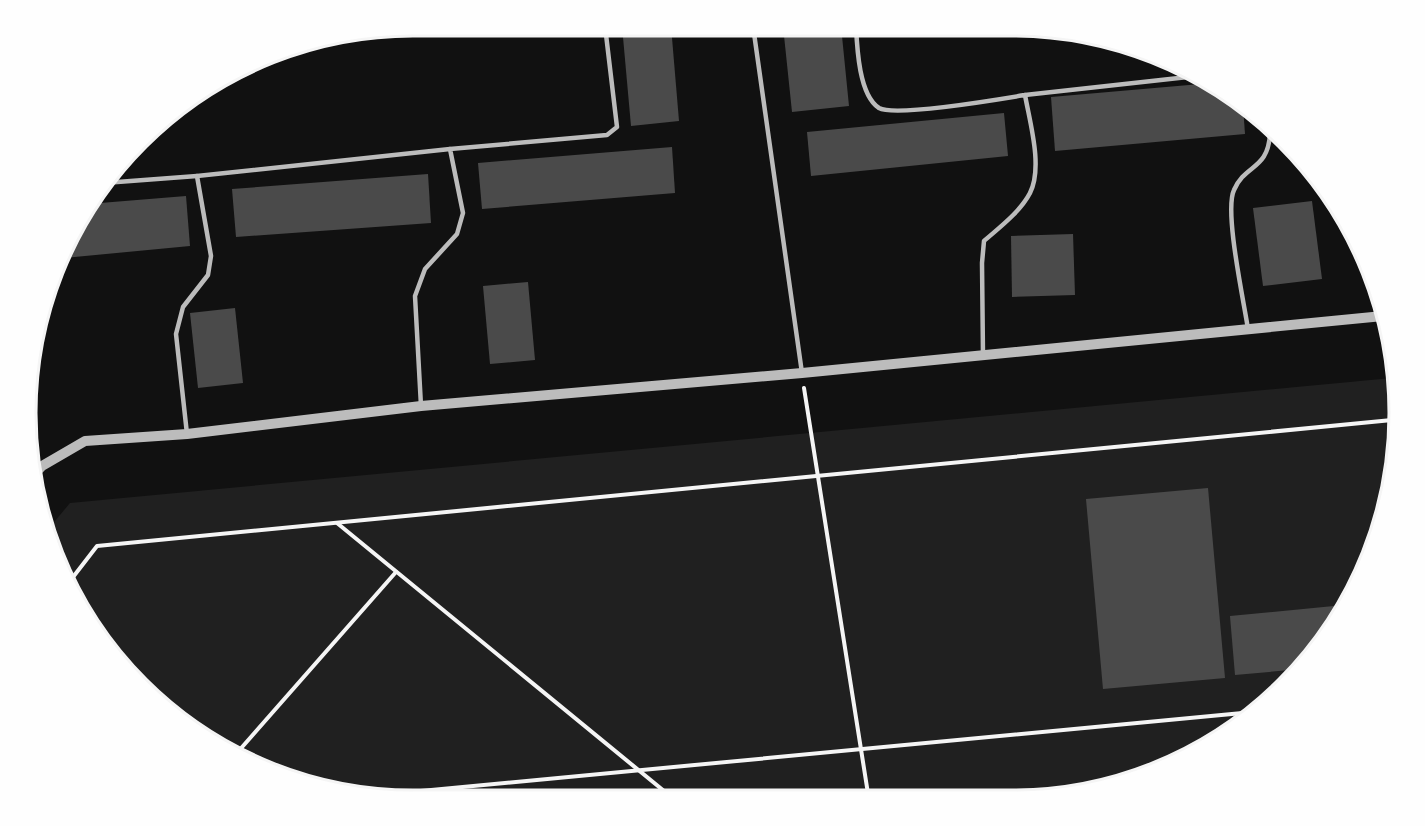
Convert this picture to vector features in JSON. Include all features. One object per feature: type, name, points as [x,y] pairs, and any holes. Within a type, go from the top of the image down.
[{"type":"street","points":[[40,468],[85,441],[187,434],[421,406],[802,373],[1376,317]]},
{"type":"lane","points":[[115,182],[607,135],[617,126],[606,36]]},
{"type":"lane","points":[[754,36],[802,373]]},
{"type":"lane","points":[[857,36],[865,90],[880,108],[901,112],[1025,95],[1184,77]]},
{"type":"lane","points":[[983,356],[982,263],[984,241],[1016,212],[1030,192],[1036,166],[1025,95]]},
{"type":"lane","points":[[1248,330],[1231,224],[1232,192],[1241,178],[1262,161],[1270,138]]},
{"type":"lane","points":[[421,406],[415,296],[425,269],[457,234],[463,213],[450,150]]},
{"type":"lane","points":[[187,434],[176,334],[183,308],[208,275],[211,256],[197,176]]},
{"type":"path","points":[[802,373],[867,790]]},
{"type":"path","points":[[74,577],[97,546],[1389,420]]},
{"type":"path","points":[[336,523],[663,790]]},
{"type":"path","points":[[241,748],[396,572]]},
{"type":"path","points":[[433,790],[1240,713]]},
{"type":"shaded area","points":[[1387,378],[1389,413],[1386,462],[1376,511],[1350,580],[1311,643],[1279,680],[1261,696],[1242,712],[1200,739],[1179,751],[1133,770],[1086,783],[1061,787],[1012,790],[413,790],[364,787],[315,777],[269,761],[224,739],[183,712],[146,680],[114,643],[100,622],[75,580],[65,557],[53,524],[70,503]]},
{"type":"building","points":[[623,36],[672,36],[679,121],[631,126]]},
{"type":"building","points":[[784,36],[842,36],[849,106],[792,112]]},
{"type":"building","points":[[1196,84],[1244,115],[1245,134],[1055,151],[1051,97]]},
{"type":"building","points":[[1004,113],[1008,156],[811,176],[807,132]]},
{"type":"building","points":[[672,147],[675,193],[482,209],[478,163]]},
{"type":"building","points":[[428,174],[431,223],[236,237],[232,189]]},
{"type":"building","points":[[186,196],[190,246],[70,257],[101,203]]},
{"type":"building","points":[[1312,201],[1322,279],[1263,286],[1253,208]]},
{"type":"building","points":[[1073,234],[1075,295],[1012,297],[1011,236]]},
{"type":"building","points":[[528,282],[535,360],[490,364],[483,286]]},
{"type":"building","points":[[235,308],[243,383],[198,388],[190,313]]},
{"type":"building","points":[[1208,488],[1225,678],[1103,689],[1086,499]]},
{"type":"building","points":[[1336,606],[1311,643],[1288,670],[1235,675],[1230,616]]}]
